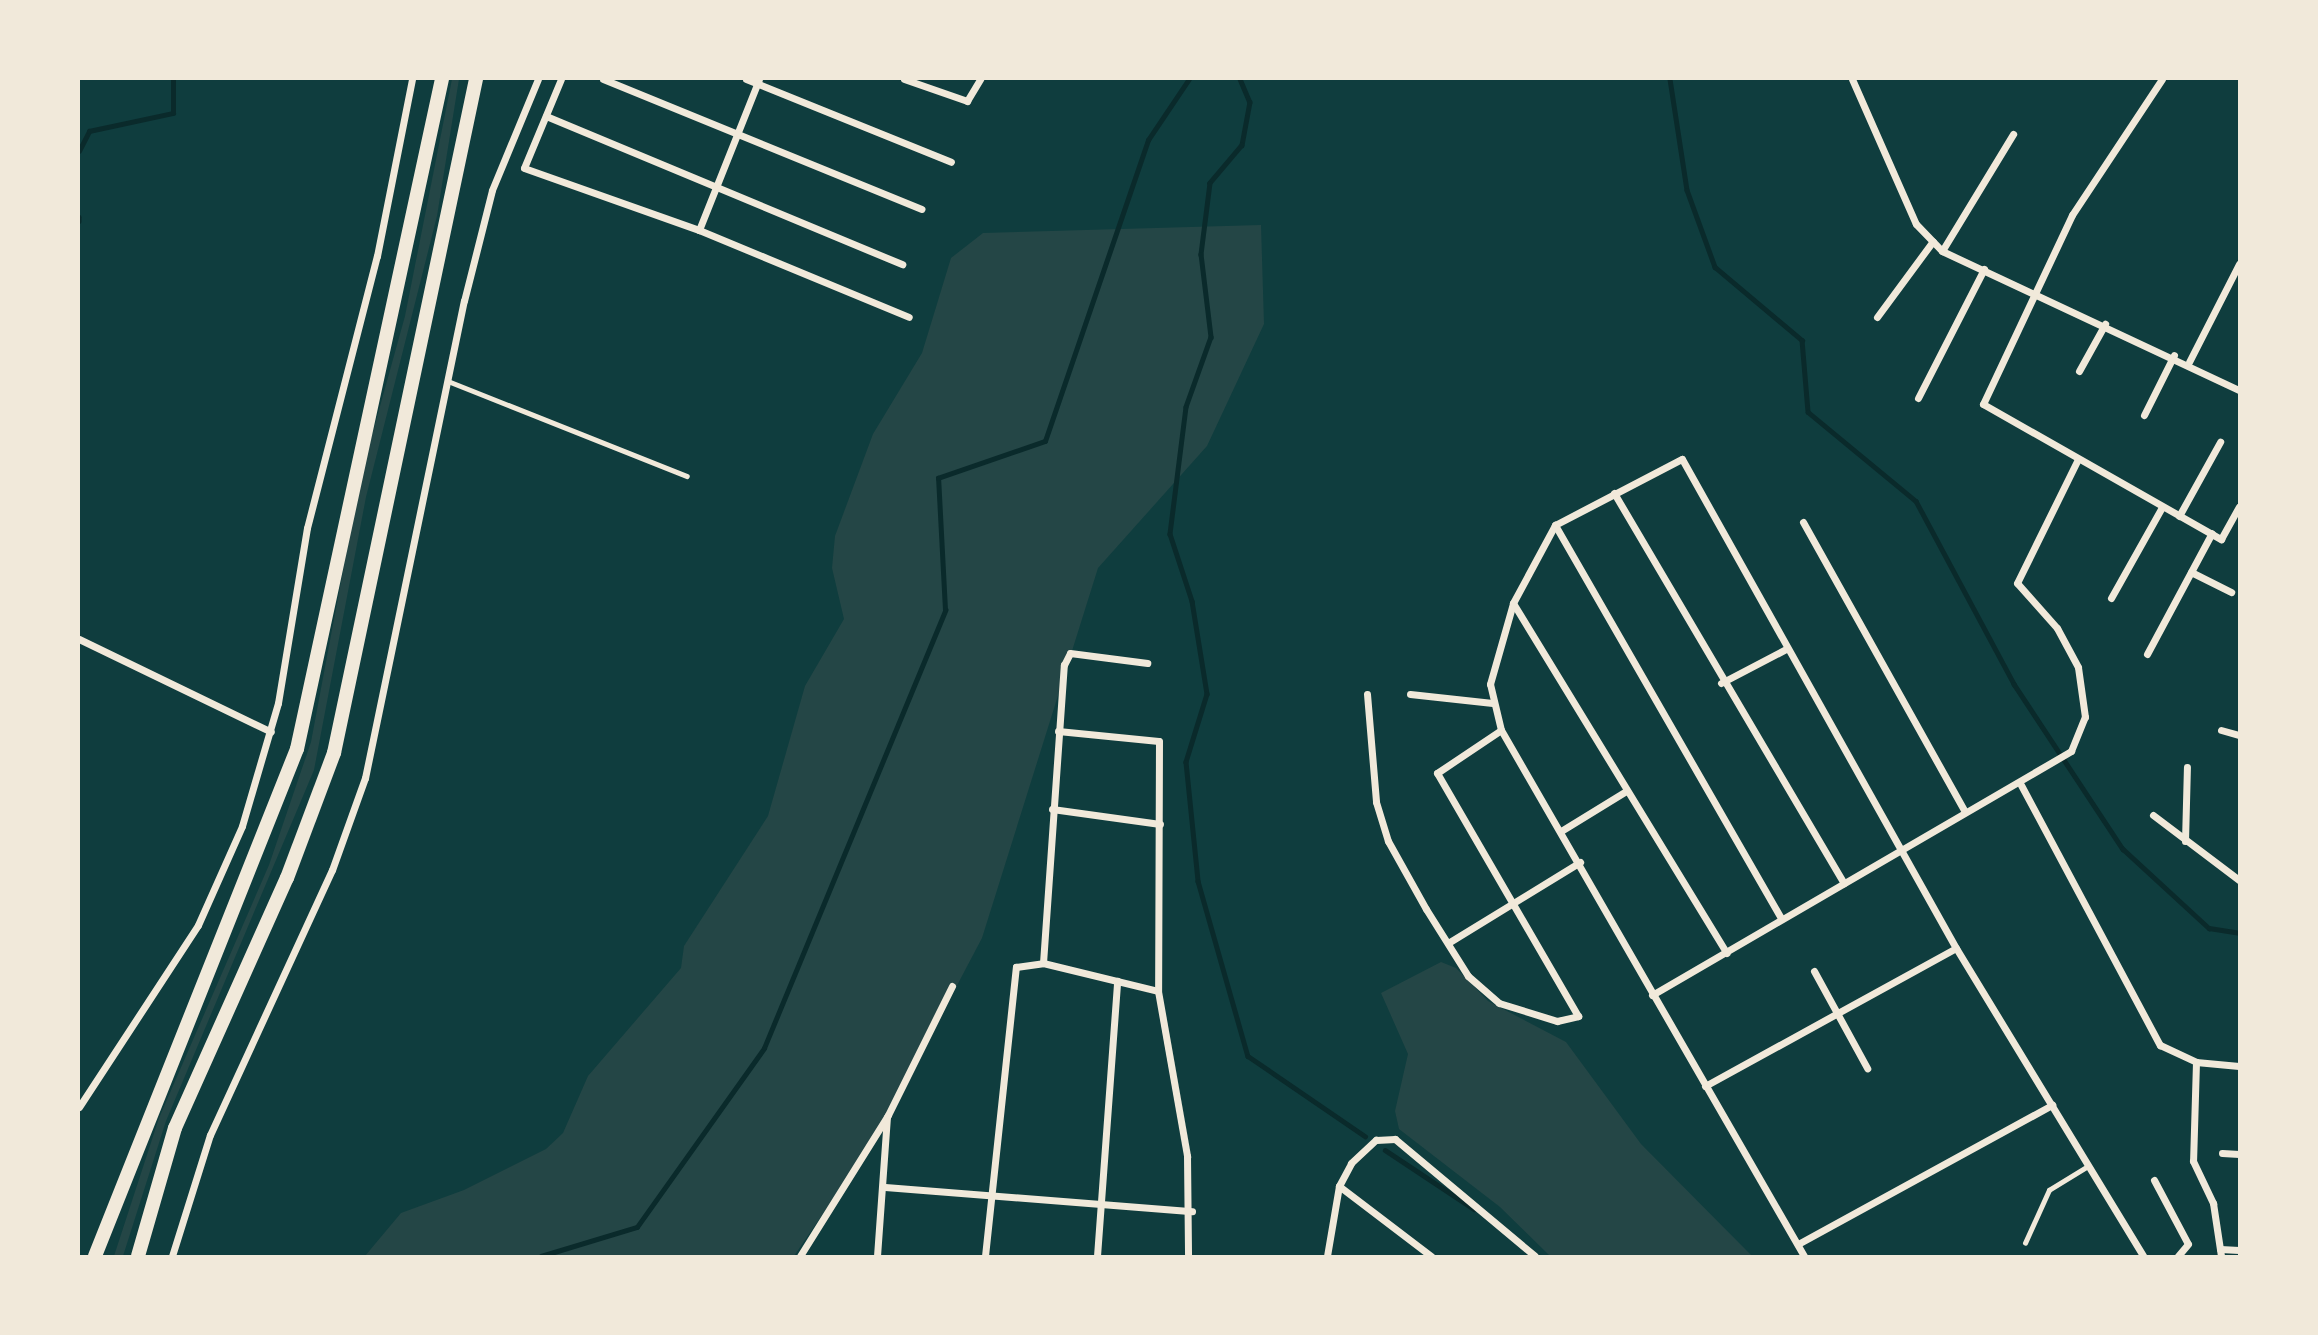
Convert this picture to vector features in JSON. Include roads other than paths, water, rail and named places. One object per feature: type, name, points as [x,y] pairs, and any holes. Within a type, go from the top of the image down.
[{"type":"highway","points":[[95,1256],[297,749],[442,79]]},
{"type":"highway","points":[[138,1256],[175,1128],[287,878],[334,753],[476,79]]},
{"type":"street","points":[[79,1107],[198,925],[242,826],[271,732],[307,528],[377,256],[412,79]]},
{"type":"street","points":[[172,1256],[210,1135],[332,870],[365,778],[447,382],[492,190],[538,79]]},
{"type":"street","points":[[561,79],[524,168],[699,230],[909,317]]},
{"type":"street","points":[[603,79],[921,209]]},
{"type":"street","points":[[746,79],[758,81],[951,162]]},
{"type":"street","points":[[904,79],[967,101],[980,79]]},
{"type":"street","points":[[1852,79],[1916,224],[1942,251],[2189,362],[2239,390]]},
{"type":"street","points":[[2162,79],[2072,215],[2039,293],[1983,404],[2077,461],[2221,538],[2239,507]]},
{"type":"street","points":[[699,230],[758,81]]},
{"type":"street","points":[[546,116],[902,264]]},
{"type":"street","points":[[1942,251],[2013,134]]},
{"type":"street","points":[[1877,317],[1933,241]]},
{"type":"street","points":[[2189,362],[2239,264]]},
{"type":"street","points":[[1917,398],[1984,269]]},
{"type":"street","points":[[2079,371],[2105,324]]},
{"type":"street","points":[[2144,415],[2174,355]]},
{"type":"street","points":[[2179,516],[2220,442]]},
{"type":"street","points":[[1804,1256],[1652,995],[1580,862],[1501,730],[1493,703],[1493,665],[1513,603],[1555,525],[1682,459],[1786,649],[1956,948],[2143,1256]]},
{"type":"street","points":[[1652,995],[1965,811],[2021,785],[2071,751],[2085,717],[2078,667],[2057,628],[2017,583],[2077,461]]},
{"type":"street","points":[[1614,493],[1721,683],[1844,883]]},
{"type":"street","points":[[2110,598],[2162,508]]},
{"type":"street","points":[[1803,522],[1965,811]]},
{"type":"street","points":[[1555,525],[1781,918]]},
{"type":"street","points":[[2147,654],[2212,533]]},
{"type":"street","points":[[2191,572],[2231,592]]},
{"type":"street","points":[[1513,603],[1727,953]]},
{"type":"street","points":[[79,639],[271,732]]},
{"type":"street","points":[[1721,683],[1786,649]]},
{"type":"street","points":[[1043,964],[1058,731],[1070,653],[1147,663]]},
{"type":"street","points":[[1367,694],[1366,740],[1388,841],[1468,976],[1499,1003],[1532,1018],[1578,1016],[1517,901],[1437,773],[1501,730]]},
{"type":"street","points":[[1410,694],[1493,703]]},
{"type":"street","points":[[2221,730],[2239,735]]},
{"type":"street","points":[[1058,731],[1159,741],[1158,991],[1192,1211],[1188,1256]]},
{"type":"street","points":[[2185,841],[2187,767]]},
{"type":"street","points":[[2021,785],[2141,1018],[2160,1045],[2196,1062],[2239,1066]]},
{"type":"street","points":[[1561,831],[1626,791]]},
{"type":"street","points":[[1052,809],[1160,824]]},
{"type":"street","points":[[2153,815],[2239,880]]},
{"type":"street","points":[[1448,943],[1580,862]]},
{"type":"street","points":[[1705,1086],[1840,1016],[1956,948]]},
{"type":"street","points":[[985,1256],[1010,977],[1022,963],[1043,964],[1158,991]]},
{"type":"street","points":[[1814,971],[1867,1068]]},
{"type":"street","points":[[1097,1256],[1117,981]]},
{"type":"street","points":[[800,1256],[887,1115],[952,986]]},
{"type":"street","points":[[2196,1062],[2193,1161],[2213,1203],[2221,1252],[2239,1250]]},
{"type":"street","points":[[1797,1244],[2052,1105]]},
{"type":"street","points":[[877,1256],[885,1187],[887,1115]]},
{"type":"street","points":[[1327,1256],[1339,1186],[1363,1148],[1395,1139],[1535,1256]]},
{"type":"street","points":[[2222,1153],[2239,1154]]},
{"type":"street","points":[[2154,1180],[2188,1244],[2178,1256]]},
{"type":"street","points":[[1339,1186],[1431,1256]]},
{"type":"street","points":[[885,1187],[1192,1211]]},
{"type":"lane","points":[[447,382],[687,476]]},
{"type":"lane","points":[[2025,1243],[2049,1190],[2088,1166]]},
{"type":"waterway","points":[[79,151],[89,131],[173,113],[173,79]]},
{"type":"waterway","points":[[541,1256],[637,1227],[764,1048],[945,610],[938,478],[1045,441],[1148,140],[1189,79]]},
{"type":"waterway","points":[[1240,79],[1250,102],[1242,145],[1210,183],[1201,254],[1211,337],[1186,407],[1170,534],[1192,601],[1207,694],[1186,762],[1198,881],[1248,1056],[1365,1136]]},
{"type":"waterway","points":[[1670,79],[1687,190],[1715,267],[1802,340],[1808,412],[1916,501],[2014,684],[2123,849],[2209,928],[2239,933]]},
{"type":"waterway","points":[[1385,1150],[1474,1209]]}]
